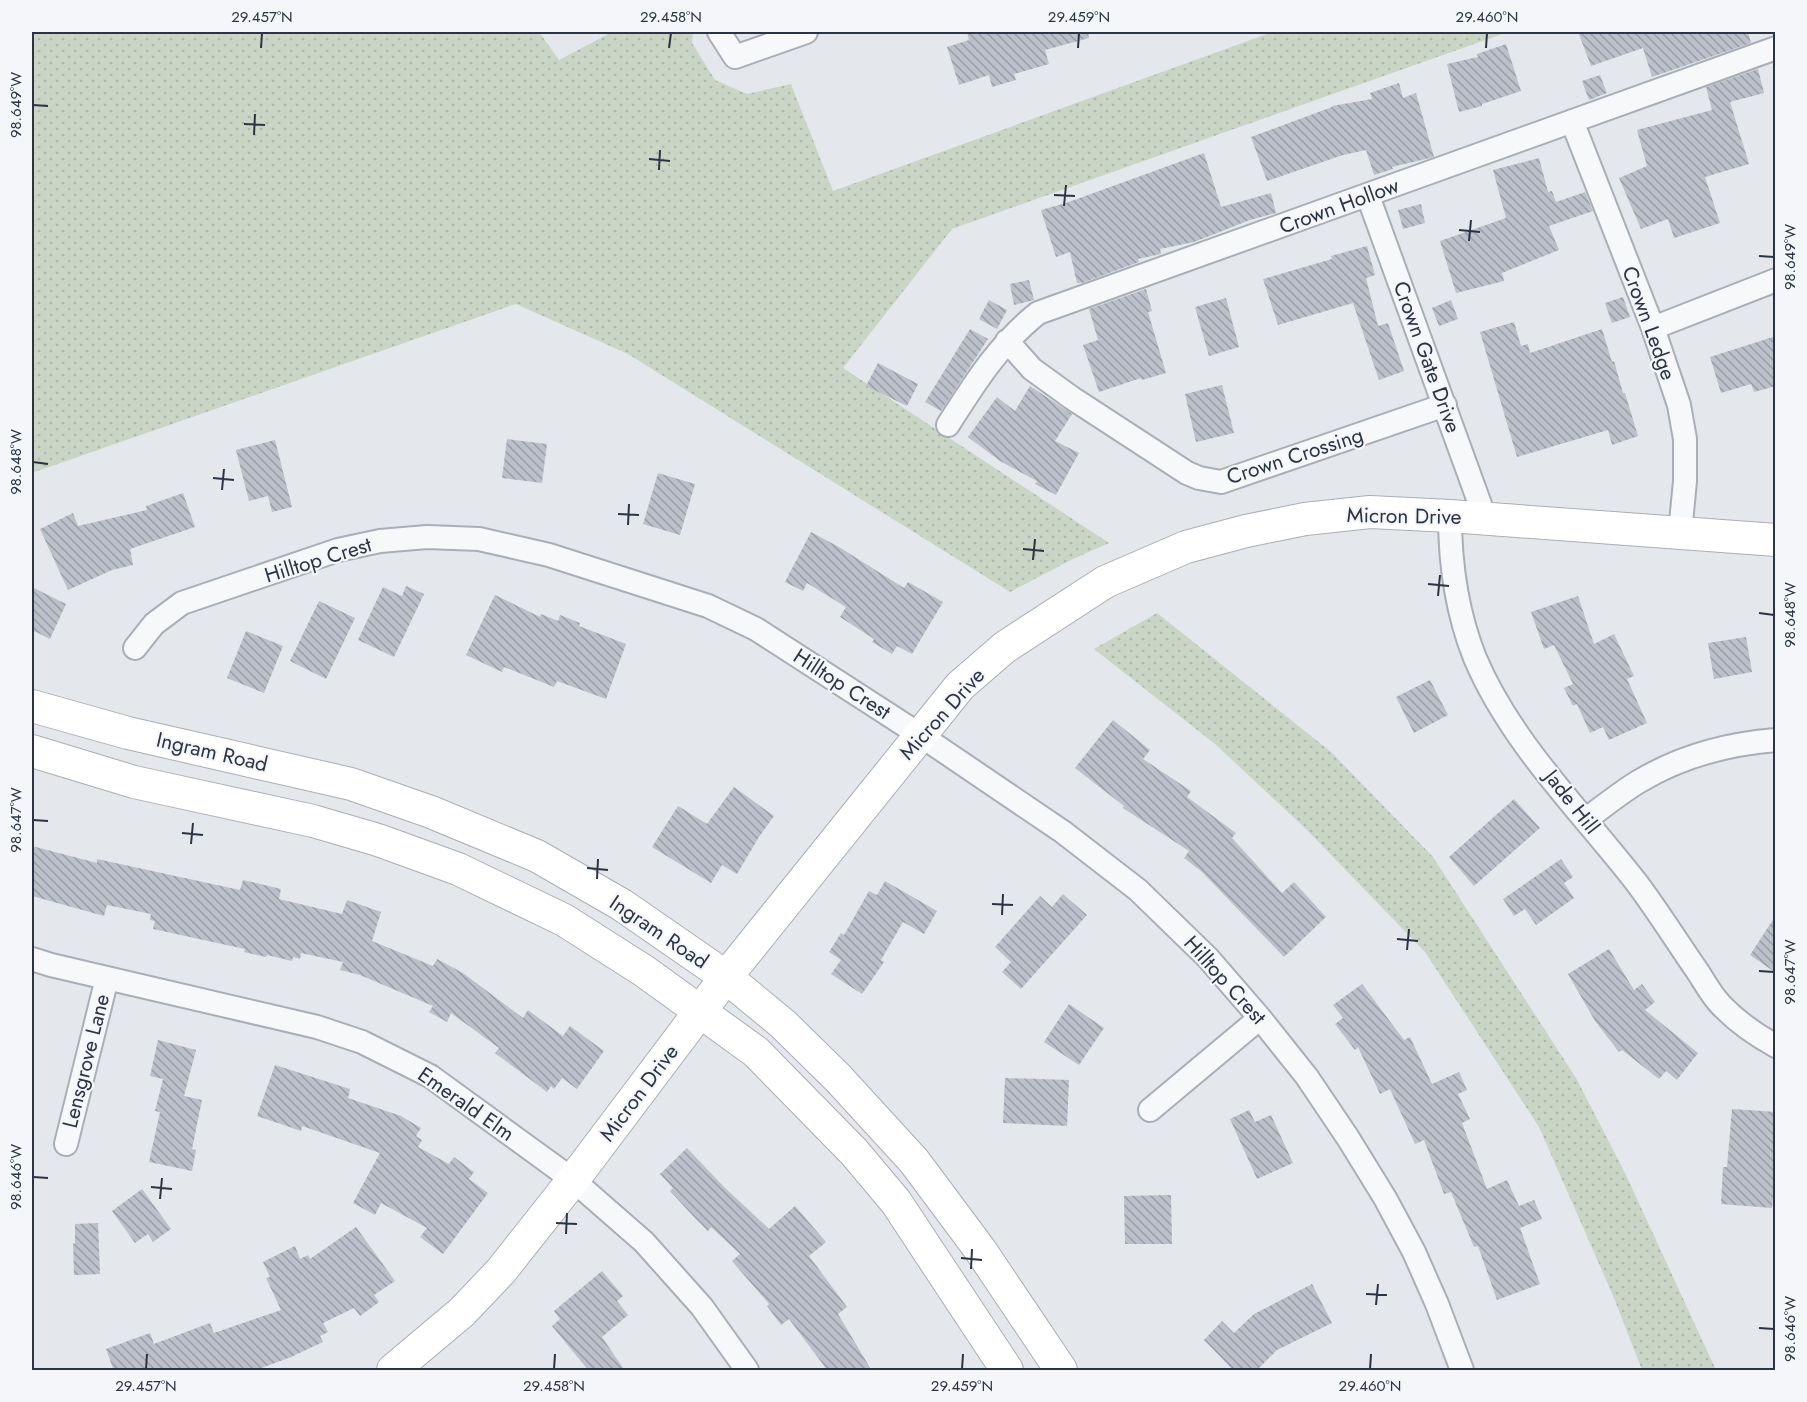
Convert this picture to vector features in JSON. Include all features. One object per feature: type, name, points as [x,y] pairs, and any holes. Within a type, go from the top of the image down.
[{"type":"street","points":[[719,32],[735,57],[806,32]]},
{"type":"street","name":"Crown Hollow","points":[[948,425],[1006,341],[1038,314],[1776,48]]},
{"type":"street","name":"Crown Ledge","points":[[1572,121],[1653,328],[1679,405],[1685,439],[1685,481],[1680,533]]},
{"type":"street","name":"Crown Gate Drive","points":[[1368,196],[1485,518]]},
{"type":"street","points":[[1653,328],[1776,280]]},
{"type":"street","name":"Crown Crossing","points":[[1006,341],[1032,369],[1072,398],[1187,473],[1221,482],[1445,405]]},
{"type":"street","name":"Micron Drive","points":[[393,1371],[462,1312],[501,1271],[573,1180],[726,977],[960,686],[996,655],[1105,582],[1186,546],[1305,519],[1370,512],[1485,518],[1776,540]]},
{"type":"street","name":"Jade Hill","points":[[1450,516],[1450,546],[1462,620],[1474,656],[1490,691],[1509,723],[1637,883],[1720,1004],[1755,1035],[1776,1046]]},
{"type":"street","name":"Hilltop Crest","points":[[135,648],[154,624],[182,603],[338,550],[380,541],[427,537],[479,539],[549,555],[708,606],[756,628],[1063,832],[1138,890],[1208,958],[1307,1077],[1385,1198],[1419,1262],[1462,1371]]},
{"type":"street","name":"Ingram Road","points":[[32,706],[128,733],[351,784],[431,812],[537,856],[622,905],[726,977],[783,1024],[838,1078],[914,1161],[981,1251],[1061,1371]]},
{"type":"street","points":[[1585,820],[1636,783],[1663,768],[1720,748],[1749,742],[1776,740]]},
{"type":"street","name":"Ingram Road","points":[[32,751],[134,782],[314,821],[378,840],[458,869],[564,920],[644,971],[756,1052],[854,1152],[896,1202],[1007,1371]]},
{"type":"street","name":"Emerald Elm","points":[[32,959],[317,1027],[362,1042],[430,1076],[573,1180],[651,1250],[702,1306],[747,1371]]},
{"type":"street","name":"Lensgrove Lane","points":[[66,1144],[107,978]]},
{"type":"street","points":[[1150,1110],[1260,1018]]},
{"type":"green space","points":[[32,32],[539,32],[559,60],[612,32],[693,32],[692,43],[715,80],[747,94],[791,84],[833,191],[1273,32],[1508,32],[952,229],[843,368],[1109,543],[1010,592],[628,354],[516,304],[32,473]]},
{"type":"green space","points":[[1157,613],[1331,752],[1433,857],[1576,1078],[1625,1173],[1716,1370],[1642,1370],[1614,1298],[1539,1127],[1425,952],[1306,829],[1215,744],[1094,649]]},
{"type":"building","points":[[967,32],[1088,32],[1089,38],[1045,50],[1049,64],[1014,74],[1016,80],[992,87],[989,75],[959,85],[947,47],[969,40]]},
{"type":"building","points":[[1578,32],[1748,32],[1751,43],[1652,77],[1643,48],[1591,66]]},
{"type":"building","points":[[1506,44],[1521,91],[1459,112],[1447,64],[1478,57],[1477,54]]},
{"type":"building","points":[[1758,69],[1764,93],[1730,102],[1749,164],[1705,177],[1720,223],[1674,238],[1668,219],[1641,229],[1619,178],[1647,166],[1637,130],[1712,110],[1706,87]]},
{"type":"building","points":[[1600,75],[1607,93],[1589,100],[1582,81]]},
{"type":"building","points":[[1399,83],[1403,98],[1416,93],[1434,157],[1392,167],[1393,169],[1374,175],[1366,150],[1343,155],[1267,181],[1251,137],[1332,106],[1372,99],[1370,93]]},
{"type":"building","points":[[1204,153],[1221,207],[1271,193],[1276,213],[1250,220],[1194,242],[1160,249],[1161,254],[1138,259],[1139,262],[1077,283],[1070,252],[1056,257],[1041,210]]},
{"type":"building","points":[[1539,158],[1548,192],[1552,191],[1556,202],[1585,192],[1593,211],[1549,226],[1559,250],[1502,273],[1504,281],[1456,293],[1440,241],[1506,218],[1493,170]]},
{"type":"building","points":[[1421,204],[1425,223],[1403,229],[1398,210]]},
{"type":"building","points":[[1367,246],[1375,275],[1366,278],[1378,326],[1388,323],[1404,371],[1379,380],[1353,303],[1278,325],[1263,279],[1332,259],[1331,256]]},
{"type":"building","points":[[1029,280],[1034,300],[1014,305],[1010,284]]},
{"type":"building","points":[[1146,289],[1152,311],[1148,312],[1166,373],[1142,380],[1141,378],[1099,392],[1083,345],[1098,340],[1089,309]]},
{"type":"building","points":[[1623,297],[1630,317],[1612,323],[1605,303]]},
{"type":"building","points":[[1226,298],[1239,347],[1209,356],[1195,307]]},
{"type":"building","points":[[989,300],[1007,310],[997,329],[979,319]]},
{"type":"building","points":[[1451,300],[1458,319],[1439,326],[1432,308]]},
{"type":"building","points":[[1514,322],[1521,346],[1528,344],[1530,353],[1602,329],[1638,436],[1612,445],[1608,430],[1517,457],[1480,332]]},
{"type":"building","points":[[970,329],[988,339],[941,411],[925,402]]},
{"type":"building","points":[[1776,336],[1776,386],[1754,392],[1751,384],[1721,393],[1710,357]]},
{"type":"building","points":[[878,363],[918,384],[907,406],[866,386]]},
{"type":"building","points":[[1222,385],[1234,433],[1196,442],[1185,394]]},
{"type":"building","points":[[1030,386],[1072,414],[1055,441],[1079,453],[1056,495],[1035,484],[1037,481],[1000,461],[968,437],[997,397],[1015,411]]},
{"type":"building","points":[[507,439],[547,444],[542,483],[502,478]]},
{"type":"building","points":[[275,440],[292,507],[272,512],[268,496],[249,501],[236,450]]},
{"type":"building","points":[[658,473],[695,484],[680,535],[643,524]]},
{"type":"building","points":[[183,493],[195,527],[130,549],[133,565],[112,570],[68,590],[40,529],[73,513],[78,526],[147,510],[146,506]]},
{"type":"building","points":[[811,532],[904,588],[908,582],[943,602],[912,654],[897,646],[892,654],[872,642],[874,639],[840,617],[846,607],[807,583],[803,591],[785,582]]},
{"type":"building","points":[[406,586],[424,594],[394,657],[358,640],[383,587],[402,596]]},
{"type":"building","points":[[32,587],[66,604],[50,639],[32,630]]},
{"type":"building","points":[[495,595],[540,617],[541,614],[558,621],[560,615],[580,623],[579,626],[626,644],[606,699],[557,681],[554,687],[504,667],[502,672],[466,655]]},
{"type":"building","points":[[1578,596],[1594,644],[1614,634],[1634,676],[1627,679],[1647,723],[1609,740],[1603,727],[1590,733],[1577,704],[1573,706],[1564,688],[1573,684],[1554,645],[1544,649],[1531,612]]},
{"type":"building","points":[[319,601],[355,618],[326,679],[290,661]]},
{"type":"building","points":[[246,631],[283,646],[264,693],[227,678]]},
{"type":"building","points":[[1746,637],[1752,672],[1714,679],[1708,643]]},
{"type":"building","points":[[1430,680],[1448,715],[1414,733],[1396,697]]},
{"type":"building","points":[[1113,720],[1150,750],[1143,759],[1191,791],[1187,797],[1236,833],[1232,838],[1282,893],[1294,882],[1326,917],[1284,957],[1201,871],[1184,858],[1189,851],[1123,808],[1124,806],[1075,768]]},
{"type":"building","points":[[734,787],[774,816],[737,874],[722,865],[711,883],[652,847],[678,806],[707,824]]},
{"type":"building","points":[[1514,799],[1540,828],[1474,886],[1449,857]]},
{"type":"building","points":[[32,846],[97,863],[97,859],[240,890],[243,880],[281,889],[279,899],[342,914],[347,900],[381,912],[372,941],[433,966],[437,959],[463,973],[523,1018],[528,1010],[563,1036],[570,1026],[604,1051],[577,1089],[562,1078],[554,1089],[551,1086],[547,1092],[495,1053],[499,1048],[451,1013],[447,1022],[429,1012],[433,1006],[360,975],[340,970],[343,962],[301,953],[300,959],[293,957],[292,961],[267,955],[266,957],[244,952],[245,949],[153,929],[155,921],[150,920],[151,914],[107,905],[104,916],[32,896]]},
{"type":"building","points":[[1561,859],[1573,877],[1564,883],[1574,898],[1536,925],[1525,909],[1514,916],[1503,899]]},
{"type":"building","points":[[885,881],[937,911],[924,934],[903,922],[881,960],[884,962],[862,994],[831,974],[841,960],[829,952],[841,933],[844,935],[869,891],[877,895]]},
{"type":"building","points":[[1063,894],[1087,915],[1021,989],[1002,972],[1011,962],[995,947],[1040,896],[1052,907]]},
{"type":"building","points":[[1776,915],[1776,973],[1750,955]]},
{"type":"building","points":[[1609,949],[1634,990],[1642,984],[1655,1002],[1645,1010],[1698,1053],[1677,1080],[1666,1071],[1659,1079],[1622,1050],[1619,1052],[1595,1021],[1568,974]]},
{"type":"building","points":[[1362,984],[1404,1040],[1410,1037],[1432,1084],[1459,1072],[1467,1090],[1458,1094],[1470,1119],[1462,1123],[1487,1189],[1507,1180],[1519,1206],[1534,1200],[1542,1219],[1520,1228],[1540,1284],[1497,1300],[1478,1246],[1474,1247],[1451,1192],[1444,1194],[1424,1140],[1415,1144],[1390,1089],[1380,1094],[1358,1047],[1355,1050],[1335,1024],[1343,1018],[1333,1005]]},
{"type":"building","points":[[1069,1004],[1104,1028],[1079,1065],[1044,1042]]},
{"type":"building","points":[[158,1040],[196,1050],[184,1096],[202,1100],[192,1149],[196,1150],[192,1171],[149,1162],[160,1112],[155,1111],[163,1079],[150,1076]]},
{"type":"building","points":[[275,1065],[350,1089],[348,1098],[401,1116],[421,1128],[416,1136],[422,1140],[418,1147],[449,1164],[454,1157],[474,1172],[469,1179],[488,1193],[443,1254],[420,1237],[427,1228],[381,1203],[375,1215],[353,1203],[380,1153],[302,1126],[301,1131],[257,1116]]},
{"type":"building","points":[[1005,1078],[1069,1080],[1067,1126],[1003,1123]]},
{"type":"building","points":[[1732,1109],[1776,1112],[1776,1161],[1772,1208],[1721,1204],[1723,1167],[1727,1167]]},
{"type":"building","points":[[1249,1110],[1255,1122],[1271,1115],[1293,1163],[1257,1179],[1230,1119]]},
{"type":"building","points":[[687,1148],[769,1229],[795,1206],[826,1242],[809,1256],[847,1307],[838,1314],[872,1371],[828,1371],[789,1319],[781,1325],[767,1306],[769,1304],[732,1261],[740,1254],[711,1227],[708,1231],[694,1217],[670,1191],[673,1188],[660,1174]]},
{"type":"building","points":[[142,1189],[171,1229],[153,1242],[148,1234],[135,1243],[112,1211]]},
{"type":"building","points":[[1171,1195],[1172,1244],[1125,1244],[1124,1196]]},
{"type":"building","points":[[98,1223],[100,1274],[74,1275],[75,1224]]},
{"type":"building","points":[[356,1227],[395,1281],[374,1295],[379,1302],[360,1316],[354,1308],[323,1323],[328,1332],[320,1336],[323,1342],[253,1371],[114,1371],[106,1349],[150,1333],[154,1344],[210,1323],[214,1333],[281,1310],[266,1278],[270,1277],[263,1262],[295,1246],[300,1259],[308,1255],[310,1259]]},
{"type":"building","points":[[602,1271],[623,1296],[617,1301],[628,1315],[602,1337],[625,1371],[589,1371],[552,1326],[560,1319],[554,1311]]},
{"type":"building","points":[[1312,1284],[1332,1323],[1277,1350],[1256,1371],[1234,1371],[1204,1340],[1222,1321],[1234,1333],[1254,1314]]}]
